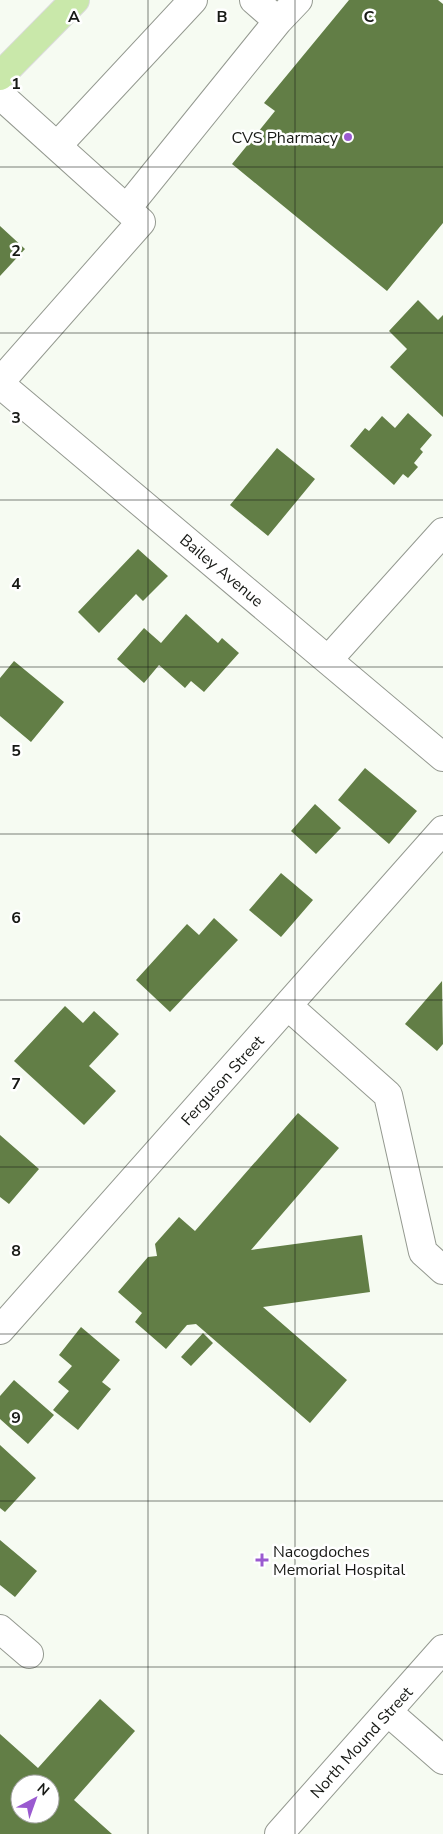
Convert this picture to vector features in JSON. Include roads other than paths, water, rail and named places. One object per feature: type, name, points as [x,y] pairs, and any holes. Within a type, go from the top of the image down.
[{"type":"main road","points":[[0,76],[74,0]]},
{"type":"street","points":[[57,146],[193,0]]},
{"type":"street","points":[[254,0],[278,20]]},
{"type":"street","points":[[126,208],[278,20],[298,0]]},
{"type":"street","points":[[0,95],[141,222],[0,383]]},
{"type":"street","name":"Bailey Avenue","points":[[0,383],[443,757]]},
{"type":"street","points":[[328,660],[443,532]]},
{"type":"street","name":"Ferguson Street","points":[[0,1330],[443,830]]},
{"type":"street","points":[[288,1006],[388,1095],[423,1252],[443,1270]]},
{"type":"street","points":[[0,1629],[29,1654]]},
{"type":"street","name":"North Mound Street","points":[[279,1834],[443,1649]]},
{"type":"street","points":[[388,1712],[443,1760]]},
{"type":"place","name":"CVS Pharmacy","points":[[348,137]]},
{"type":"place","name":"Nacogdoches Memorial Hospital","points":[[262,1560]]}]
